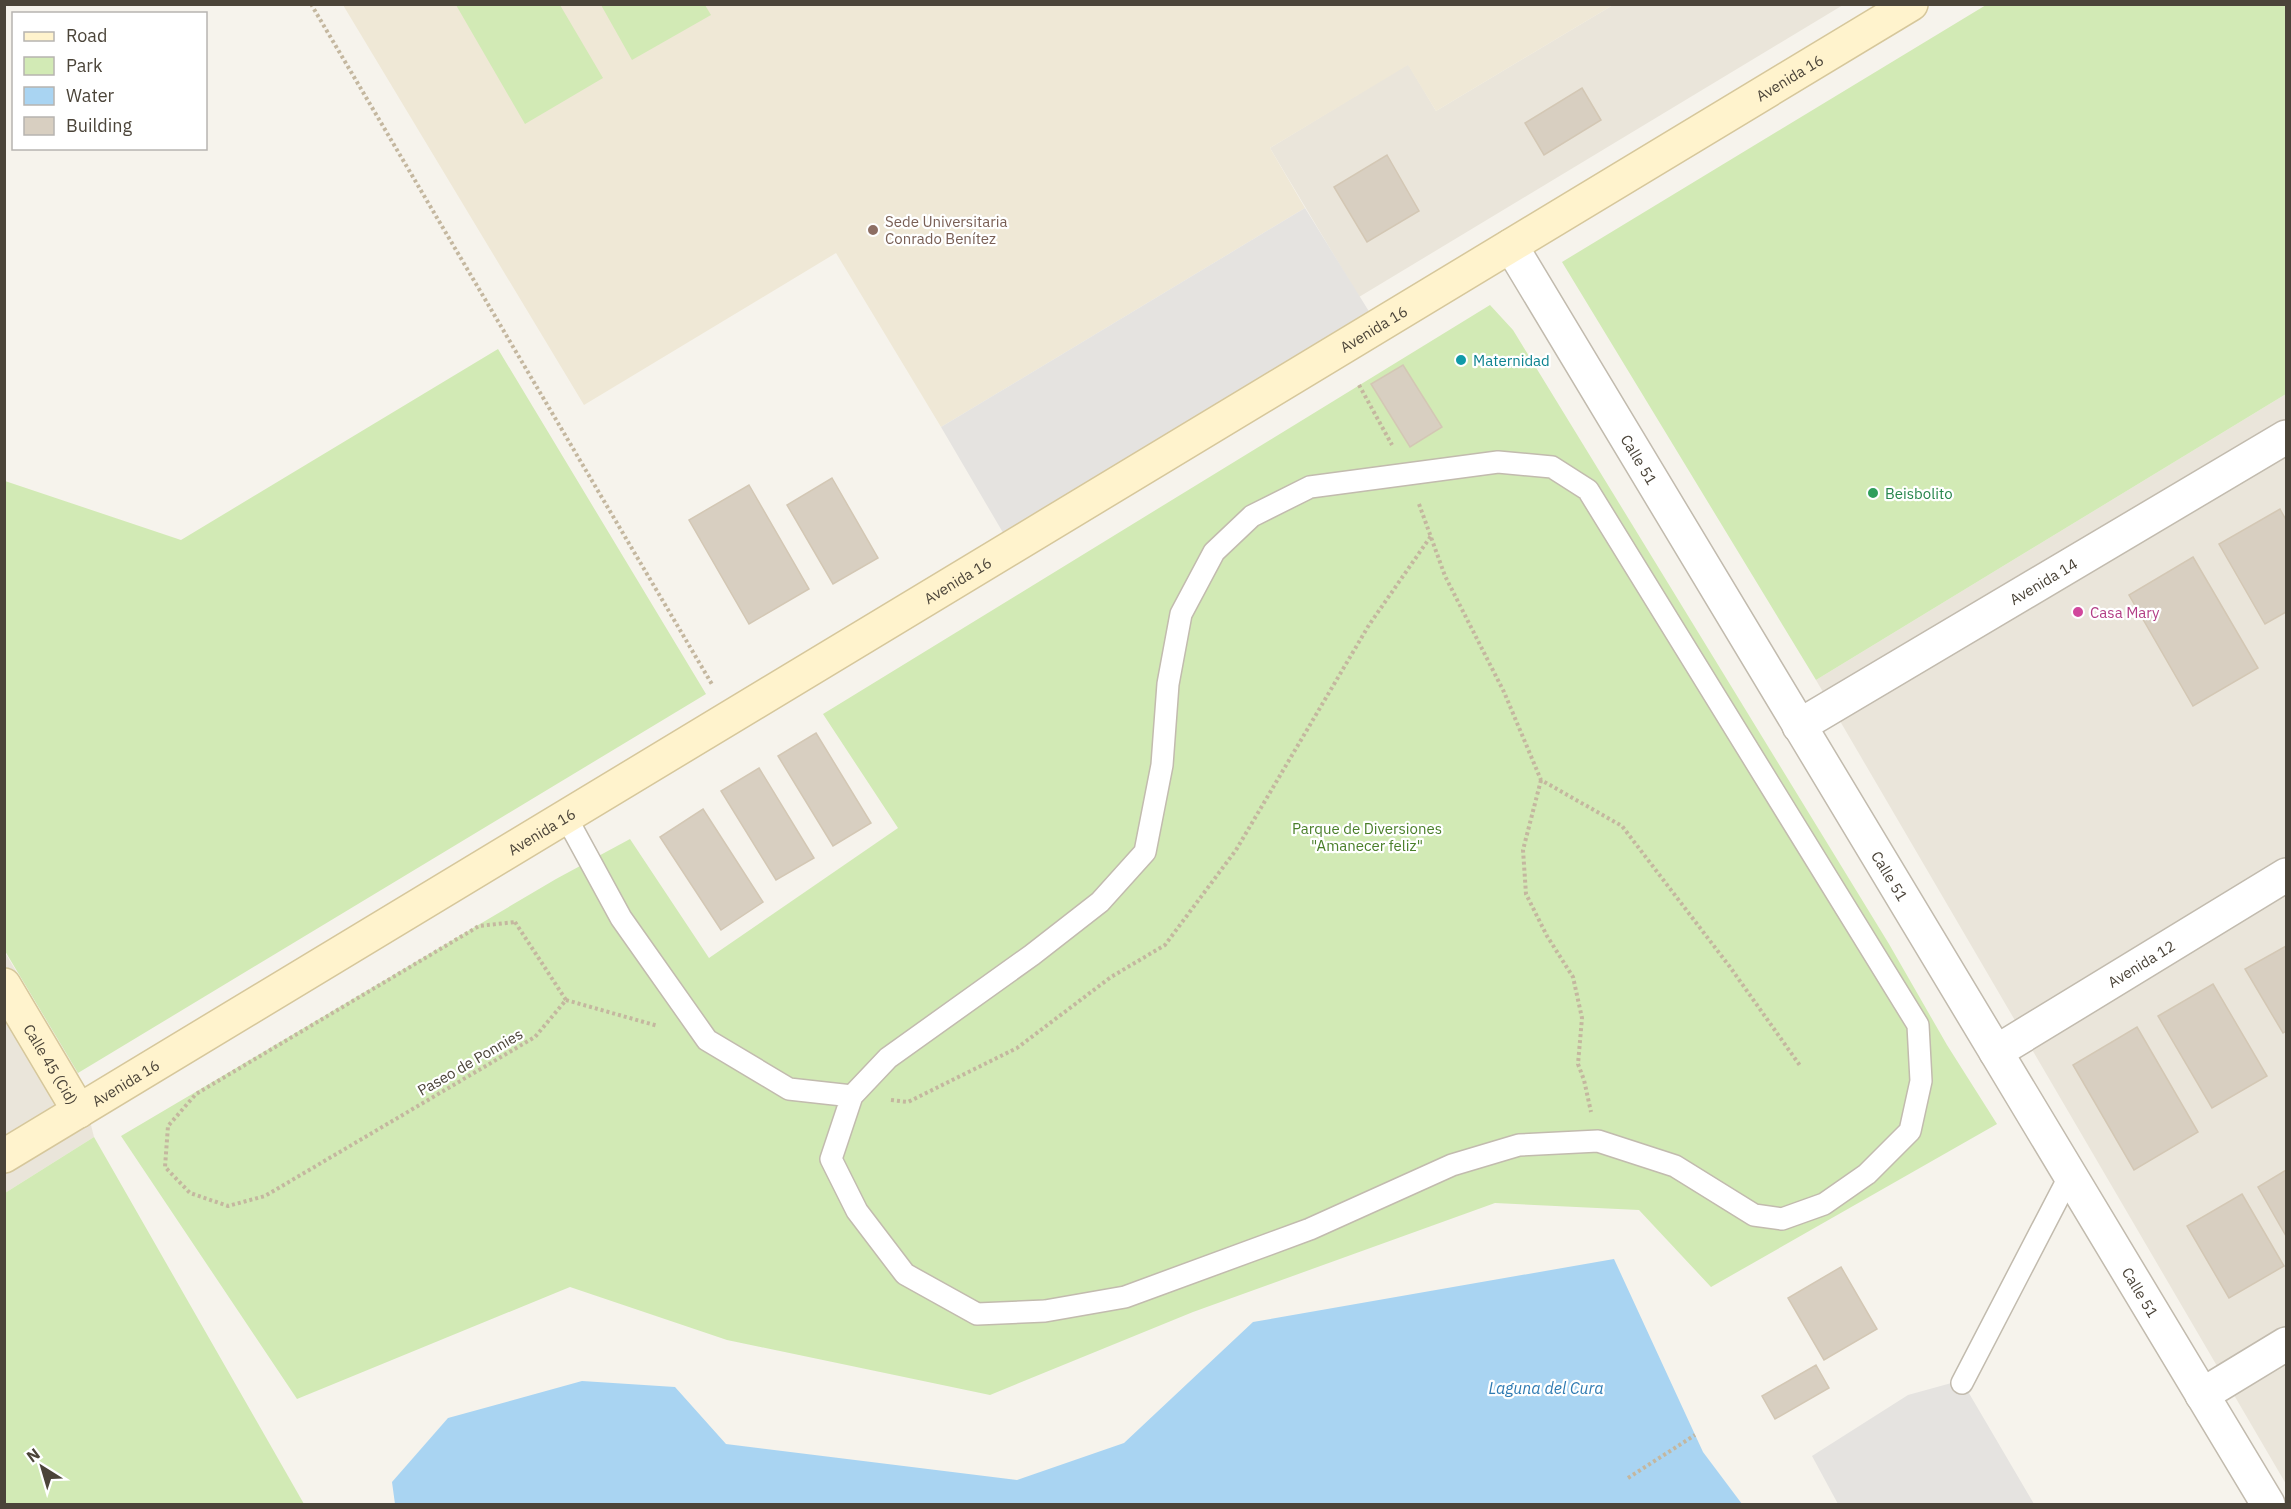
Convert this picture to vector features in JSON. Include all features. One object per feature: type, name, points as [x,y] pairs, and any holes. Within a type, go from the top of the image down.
[{"type":"street","name":"Avenida 16","points":[[4,1156],[1911,4]]},
{"type":"street","name":"Calle 51","points":[[1511,246],[2268,1504]]},
{"type":"street","name":"Avenida 14","points":[[1799,726],[2286,437]]},
{"type":"street","name":"Avenida 12","points":[[1996,1052],[2286,875]]},
{"type":"street","name":"Calle 45 (Cid)","points":[[4,985],[79,1112]]},
{"type":"street","points":[[2202,1395],[2286,1344]]},
{"type":"lane","points":[[1498,462],[1552,467],[1588,490],[1918,1024],[1921,1080],[1910,1131],[1867,1174],[1824,1204],[1782,1219],[1754,1215],[1675,1166],[1598,1141],[1519,1145],[1452,1165],[1310,1230],[1125,1297],[1045,1311],[977,1314],[905,1274],[857,1211],[831,1159],[852,1096],[888,1058],[1032,956],[1100,902],[1145,852],[1162,765],[1168,684],[1180,615],[1214,552],[1252,516],[1310,487],[1498,462]]},
{"type":"lane","points":[[566,817],[621,918],[707,1040],[789,1089],[852,1096]]},
{"type":"lane","points":[[1962,1383],[2070,1175]]},
{"type":"path","points":[[311,4],[732,717]]},
{"type":"path","points":[[1359,385],[1408,475],[1445,576],[1504,692],[1542,780],[1622,826],[1730,967],[1801,1067]]},
{"type":"path","points":[[852,1096],[908,1102],[1017,1048],[1111,977],[1165,945],[1236,850],[1369,625],[1431,536]]},
{"type":"path","points":[[1542,780],[1523,850],[1526,894],[1547,936],[1574,977],[1582,1018],[1578,1064],[1598,1141]]},
{"type":"path","name":"Paseo de Ponnies","points":[[515,922],[566,1000],[535,1037],[265,1196],[228,1206],[190,1193],[165,1167],[168,1126],[196,1094],[479,926],[515,922]]},
{"type":"path","points":[[566,1000],[707,1040]]},
{"type":"path","points":[[1628,1478],[1695,1435]]},
{"type":"shaded area","name":"Sede Universitaria Conrado Benítez","points":[[343,5],[1613,5],[1436,111],[1408,65],[1270,148],[1305,208],[941,427],[836,253],[584,405]]},
{"type":"shaded area","points":[[1613,5],[1843,5],[1359,297],[1270,148],[1408,64],[1436,111]]},
{"type":"shaded area","points":[[1305,208],[1378,326],[1012,548],[941,427]]},
{"type":"shaded area","points":[[2286,394],[2286,1484],[1816,680]]},
{"type":"shaded area","points":[[4,951],[78,1073],[94,1137],[5,1193]]},
{"type":"shaded area","points":[[1966,1379],[1963,1383],[2034,1504],[1838,1504],[1812,1456],[1908,1395]]},
{"type":"green space","points":[[456,5],[560,5],[603,78],[525,124]]},
{"type":"green space","points":[[601,5],[705,5],[711,15],[632,60]]},
{"type":"green space","points":[[1986,5],[2286,5],[2286,394],[1816,680],[1562,262]]},
{"type":"green space","name":"Parque de Diversiones \"Amanecer feliz\"","points":[[1490,305],[1513,330],[1997,1124],[1711,1287],[1639,1210],[1495,1203],[1193,1312],[990,1395],[727,1340],[570,1287],[297,1399],[121,1136],[556,879],[630,839],[709,958],[898,828],[823,714]]},
{"type":"green space","points":[[498,349],[706,694],[78,1073],[5,951],[5,481],[181,540]]},
{"type":"green space","points":[[94,1137],[304,1504],[5,1504],[5,1193]]},
{"type":"water","name":"Laguna del Cura","points":[[1614,1259],[1703,1452],[1742,1504],[395,1504],[392,1482],[448,1418],[582,1381],[675,1387],[726,1444],[1017,1480],[1124,1443],[1253,1322]]},
{"type":"building","points":[[1582,88],[1601,120],[1544,155],[1525,123]]},
{"type":"building","points":[[1387,155],[1419,211],[1367,242],[1334,187]]},
{"type":"building","points":[[1403,365],[1442,427],[1410,447],[1371,384]]},
{"type":"building","points":[[832,478],[878,558],[833,584],[787,505]]},
{"type":"building","points":[[749,485],[809,589],[749,624],[689,520]]},
{"type":"building","points":[[2280,509],[2286,520],[2286,612],[2265,624],[2219,544]]},
{"type":"building","points":[[2193,557],[2258,668],[2193,706],[2129,595]]},
{"type":"building","points":[[816,733],[871,823],[833,846],[778,756]]},
{"type":"building","points":[[759,768],[814,858],[776,880],[721,791]]},
{"type":"building","points":[[703,809],[763,902],[721,930],[660,837]]},
{"type":"building","points":[[2286,946],[2286,1031],[2283,1033],[2245,969]]},
{"type":"building","points":[[2213,984],[2267,1076],[2212,1108],[2158,1016]]},
{"type":"building","points":[[2137,1027],[2198,1132],[2134,1170],[2073,1065]]},
{"type":"building","points":[[2286,1170],[2286,1236],[2258,1187]]},
{"type":"building","points":[[2242,1194],[2284,1266],[2229,1298],[2187,1226]]},
{"type":"building","points":[[1841,1267],[1877,1329],[1824,1360],[1788,1298]]},
{"type":"building","points":[[1816,1365],[1829,1388],[1775,1419],[1762,1396]]},
{"type":"place","name":"Sede Universitaria Conrado Benítez","points":[[873,230]]},
{"type":"place","name":"Maternidad","points":[[1461,360]]},
{"type":"place","name":"Beisbolito","points":[[1873,493]]},
{"type":"place","name":"Casa Mary","points":[[2078,612]]}]
